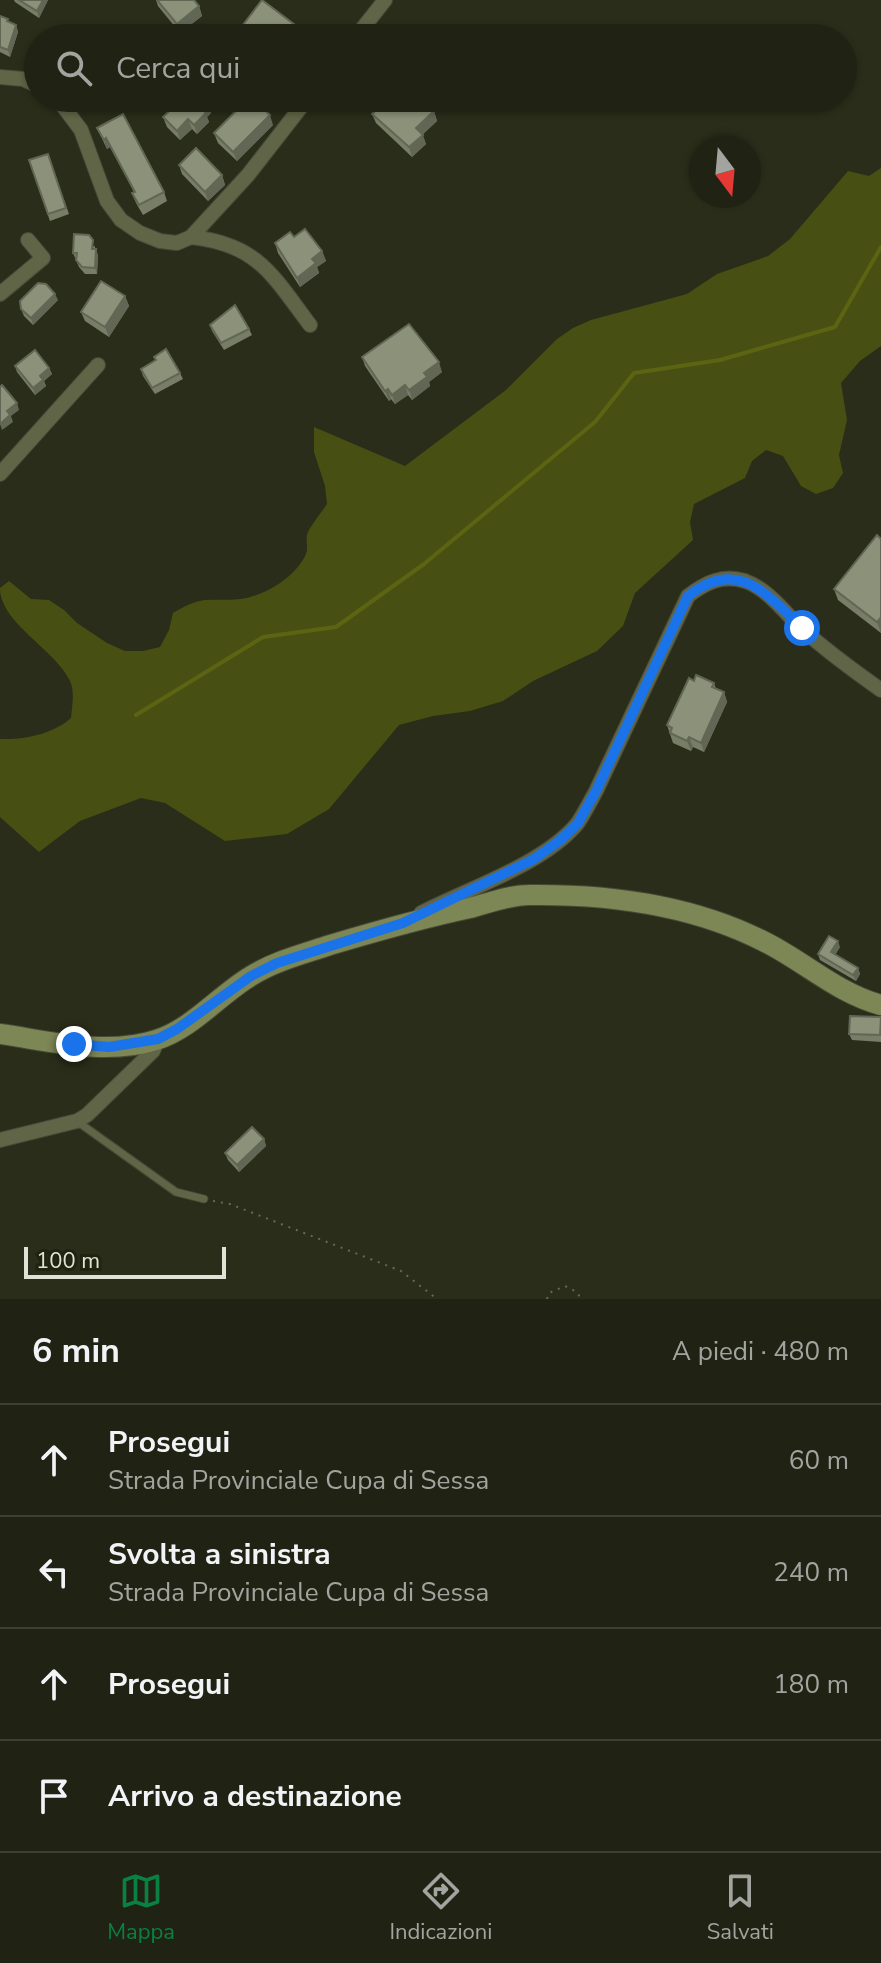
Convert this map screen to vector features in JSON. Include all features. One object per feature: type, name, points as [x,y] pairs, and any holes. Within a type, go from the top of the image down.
[{"type":"street","points":[[366,24],[385,0]]},
{"type":"street","points":[[0,77],[24,79]]},
{"type":"street","points":[[68,112],[81,130],[107,201],[121,220],[140,233],[160,241],[177,243],[191,237],[248,175],[297,112]]},
{"type":"street","points":[[191,237],[208,239],[253,256],[266,266],[310,325]]},
{"type":"street","points":[[0,294],[43,258],[28,240]]},
{"type":"street","points":[[0,474],[98,365]]},
{"type":"street","points":[[403,923],[534,859],[578,823],[688,596],[706,582],[726,579],[746,582],[770,598],[855,672],[881,690]]},
{"type":"street","points":[[0,1034],[109,1047],[158,1039],[251,976],[277,963],[403,923],[525,895],[629,901],[696,914],[768,943],[859,999],[881,1005]]},
{"type":"street","points":[[0,1140],[77,1121],[87,1115],[153,1051],[158,1039]]},
{"type":"lane","points":[[77,1121],[176,1192],[204,1199]]},
{"type":"path","points":[[204,1199],[245,1210],[401,1271],[437,1299]]},
{"type":"path","points":[[547,1299],[549,1293],[565,1286],[577,1292],[581,1299]]},
{"type":"green space","points":[[881,168],[881,346],[860,361],[841,383],[847,420],[839,455],[843,473],[833,488],[816,494],[801,486],[783,456],[766,450],[752,461],[745,478],[694,504],[690,522],[693,540],[635,593],[623,626],[597,651],[533,681],[503,701],[399,725],[329,809],[287,834],[225,841],[165,803],[141,798],[80,821],[39,852],[0,817],[0,739],[28,737],[64,724],[71,718],[73,699],[72,685],[63,670],[18,625],[2,601],[0,588],[9,581],[31,599],[49,600],[77,623],[125,651],[160,647],[173,613],[200,601],[240,599],[259,594],[287,578],[301,562],[307,551],[308,533],[327,504],[325,486],[314,452],[314,427],[405,466],[506,390],[557,339],[573,328],[591,320],[687,294],[717,274],[768,256],[790,239],[848,171],[869,176]]},
{"type":"building","points":[[19,0],[43,0],[37,11]]},
{"type":"building","points":[[157,0],[194,0],[199,6],[177,24]]},
{"type":"building","points":[[262,0],[294,24],[244,24]]},
{"type":"building","points":[[0,16],[16,25],[8,50],[0,47]]},
{"type":"building","points":[[168,112],[206,113],[194,125],[188,119],[177,131],[163,117]]},
{"type":"building","points":[[235,112],[267,112],[270,115],[233,152],[214,133]]},
{"type":"building","points":[[433,112],[416,128],[423,135],[409,147],[372,114]]},
{"type":"building","points":[[123,114],[164,192],[139,205],[106,138],[104,140],[97,128]]},
{"type":"building","points":[[196,148],[222,175],[205,192],[179,165]]},
{"type":"building","points":[[48,154],[66,208],[48,214],[29,160]]},
{"type":"building","points":[[305,229],[322,251],[312,259],[316,263],[297,278],[275,243],[290,232],[294,237]]},
{"type":"building","points":[[74,234],[89,235],[93,240],[95,268],[82,267],[76,260],[77,253],[73,253]]},
{"type":"building","points":[[101,281],[125,296],[105,327],[81,312]]},
{"type":"building","points":[[38,283],[46,284],[55,294],[31,318],[21,309],[20,301]]},
{"type":"building","points":[[235,305],[249,329],[221,343],[210,325]]},
{"type":"building","points":[[409,324],[439,362],[424,373],[427,377],[409,390],[405,385],[392,395],[388,389],[385,391],[362,357]]},
{"type":"building","points":[[166,349],[180,373],[152,388],[141,369]]},
{"type":"building","points":[[35,350],[49,368],[40,376],[43,380],[33,388],[15,366]]},
{"type":"building","points":[[2,385],[17,403],[7,411],[10,415],[0,424],[0,387]]},
{"type":"building","points":[[877,535],[881,539],[881,617],[877,622],[834,589]]},
{"type":"building","points":[[696,675],[714,683],[712,687],[724,692],[701,743],[670,733],[672,728],[667,725],[689,678],[694,681]]},
{"type":"building","points":[[829,936],[838,941],[831,952],[858,968],[853,975],[818,954]]},
{"type":"building","points":[[850,1016],[881,1017],[880,1035],[849,1034]]},
{"type":"building","points":[[252,1127],[264,1139],[237,1165],[225,1153]]},
{"type":"waterway","points":[[136,715],[263,637],[336,627],[424,564],[595,422],[634,373],[720,360],[835,327],[881,247]]},
{"type":"route","points":[[74,1044],[109,1047],[158,1039],[251,976],[277,963],[403,923],[534,859],[559,841],[578,823],[596,791],[688,596],[706,582],[726,579],[746,582],[763,592],[802,628]]}]
